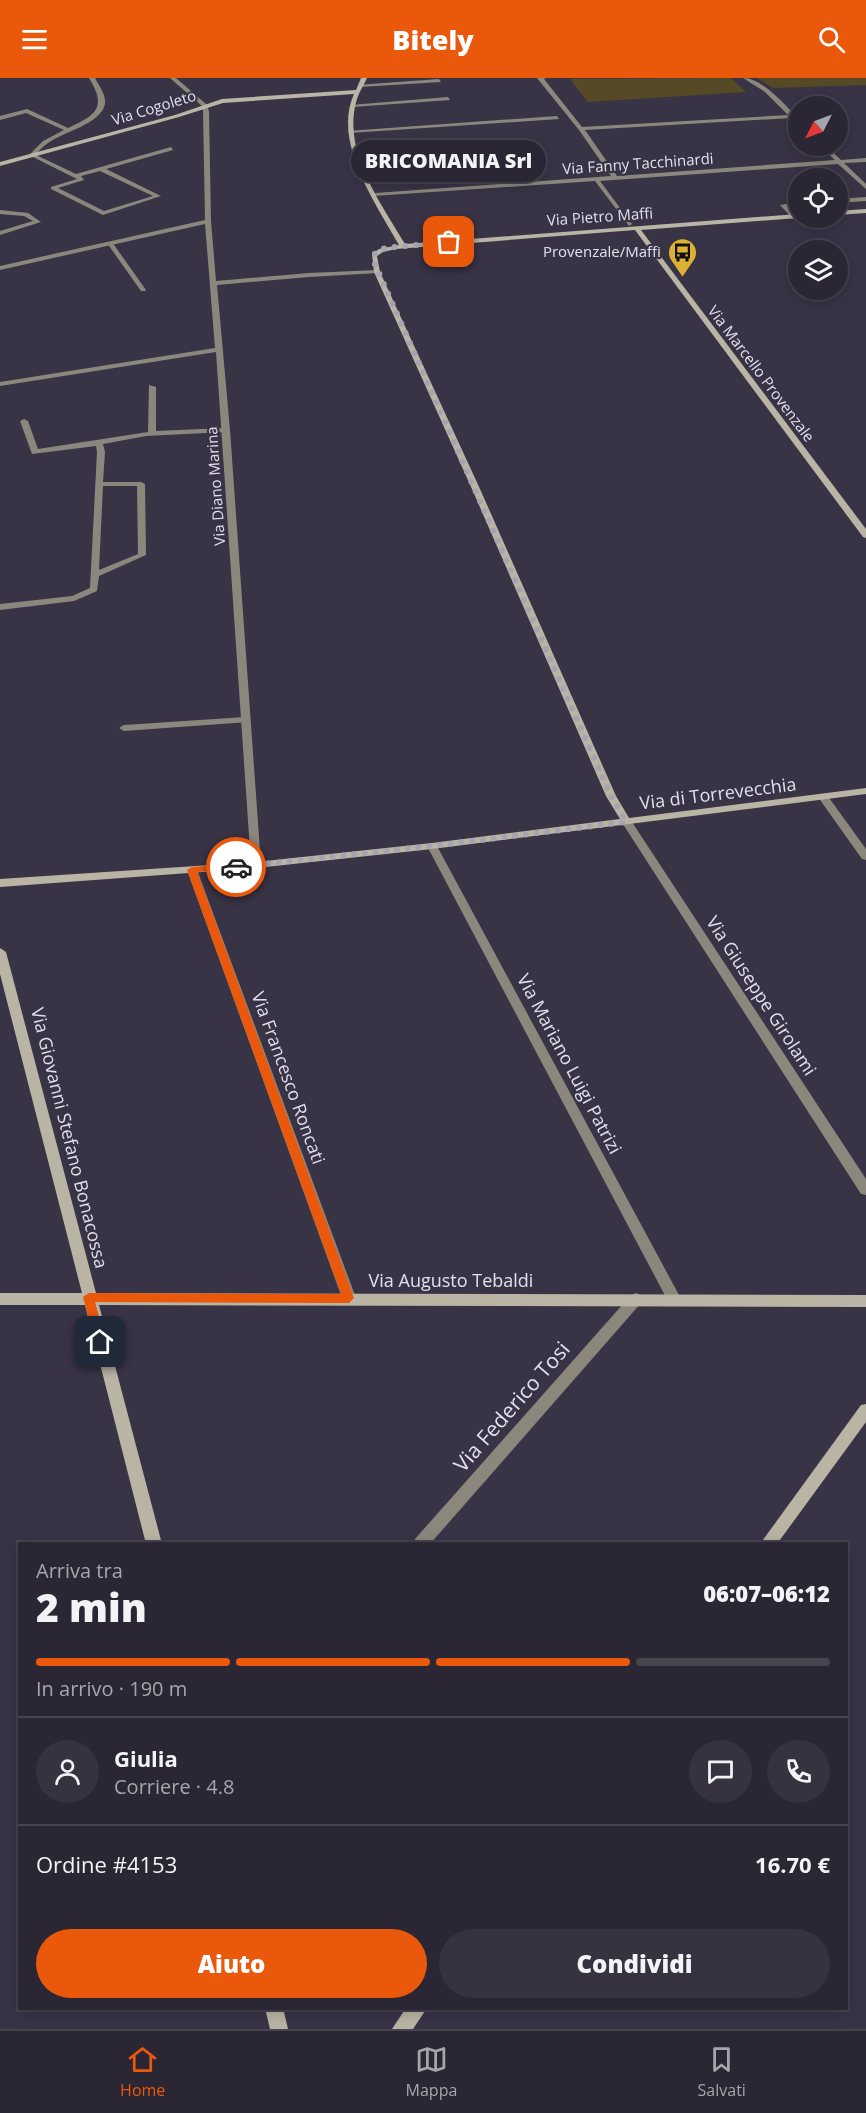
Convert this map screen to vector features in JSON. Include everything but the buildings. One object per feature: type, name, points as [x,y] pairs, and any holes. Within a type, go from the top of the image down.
[{"type":"street","name":"Via Cogoleto","points":[[32,155],[46,141],[94,117],[102,106],[102,92],[92,78]]},
{"type":"street","points":[[173,78],[204,105]]},
{"type":"street","points":[[364,78],[356,92],[350,131],[358,166],[403,246]]},
{"type":"street","points":[[543,78],[540,78],[581,129],[615,178]]},
{"type":"street","points":[[746,78],[767,91],[788,112]]},
{"type":"street","points":[[360,85],[439,81]]},
{"type":"street","name":"Via Cogoleto","points":[[0,164],[177,116],[204,105],[243,98],[356,92]]},
{"type":"street","points":[[353,105],[448,99]]},
{"type":"street","name":"Via Diano Marina","points":[[204,105],[207,123],[208,221],[215,283],[217,350],[226,430],[256,865]]},
{"type":"street","points":[[0,118],[27,111],[69,130]]},
{"type":"street","points":[[350,131],[558,118]]},
{"type":"street","points":[[581,129],[788,119]]},
{"type":"street","points":[[76,176],[171,149]]},
{"type":"street","points":[[32,155],[82,179],[53,188],[103,213],[158,196],[100,169]]},
{"type":"street","points":[[833,156],[866,188]]},
{"type":"street","name":"Via Fanny Tacchinardi","points":[[375,195],[866,160]]},
{"type":"street","points":[[596,179],[632,226]]},
{"type":"street","points":[[848,200],[866,199]]},
{"type":"street","points":[[848,212],[866,211]]},
{"type":"street","points":[[0,212],[26,214],[38,222],[0,233]]},
{"type":"street","name":"Via Pietro Maffi","points":[[377,272],[374,258],[378,251],[403,246],[632,226],[788,216]]},
{"type":"street","points":[[0,268],[208,221]]},
{"type":"street","name":"Via Marcello Provenzale","points":[[632,226],[866,536]]},
{"type":"street","points":[[111,243],[143,290]]},
{"type":"street","points":[[215,283],[377,272],[574,715],[611,796],[626,822]]},
{"type":"street","points":[[0,384],[217,350]]},
{"type":"street","points":[[152,387],[152,434]]},
{"type":"street","points":[[24,421],[35,452],[152,434],[226,430]]},
{"type":"street","points":[[0,607],[74,598],[94,589],[99,443]]},
{"type":"street","points":[[96,574],[142,555],[141,484],[99,484]]},
{"type":"street","points":[[124,728],[246,720]]},
{"type":"street","name":"Via di Torrevecchia","points":[[0,883],[256,865],[432,846],[866,791]]},
{"type":"street","points":[[823,797],[866,857]]},
{"type":"street","name":"Via Giuseppe Girolami","points":[[626,822],[866,1190]]},
{"type":"street","name":"Via Mariano Luigi Patrizi","points":[[432,846],[674,1299]]},
{"type":"street","name":"Via Francesco Roncati","points":[[192,870],[349,1298]]},
{"type":"street","name":"Via Giovanni Stefano Bonacossa","points":[[0,952],[153,1542]]},
{"type":"street","name":"Via Augusto Tebaldi","points":[[0,1299],[89,1297],[866,1301]]},
{"type":"street","name":"Via Federico Tosi","points":[[422,1542],[636,1299]]},
{"type":"street","points":[[768,1542],[866,1410]]},
{"type":"street","points":[[274,2010],[279,2029]]},
{"type":"street","points":[[401,2029],[416,2010]]},
{"type":"shaded area","points":[[731,78],[746,92],[588,102],[570,79]]},
{"type":"shaded area","points":[[757,78],[866,78],[866,85],[773,88]]},
{"type":"way so far","points":[[236,867],[626,822],[611,796],[476,489],[377,272],[374,255],[385,248],[449,242]]},
{"type":"place","name":"BRICOMANIA Srl","points":[[449,242]]},
{"type":"place","name":"Provenzale/Maffi","points":[[682,278]]},
{"type":"route","points":[[100,1342],[89,1297],[349,1298],[192,870],[236,867]]}]
